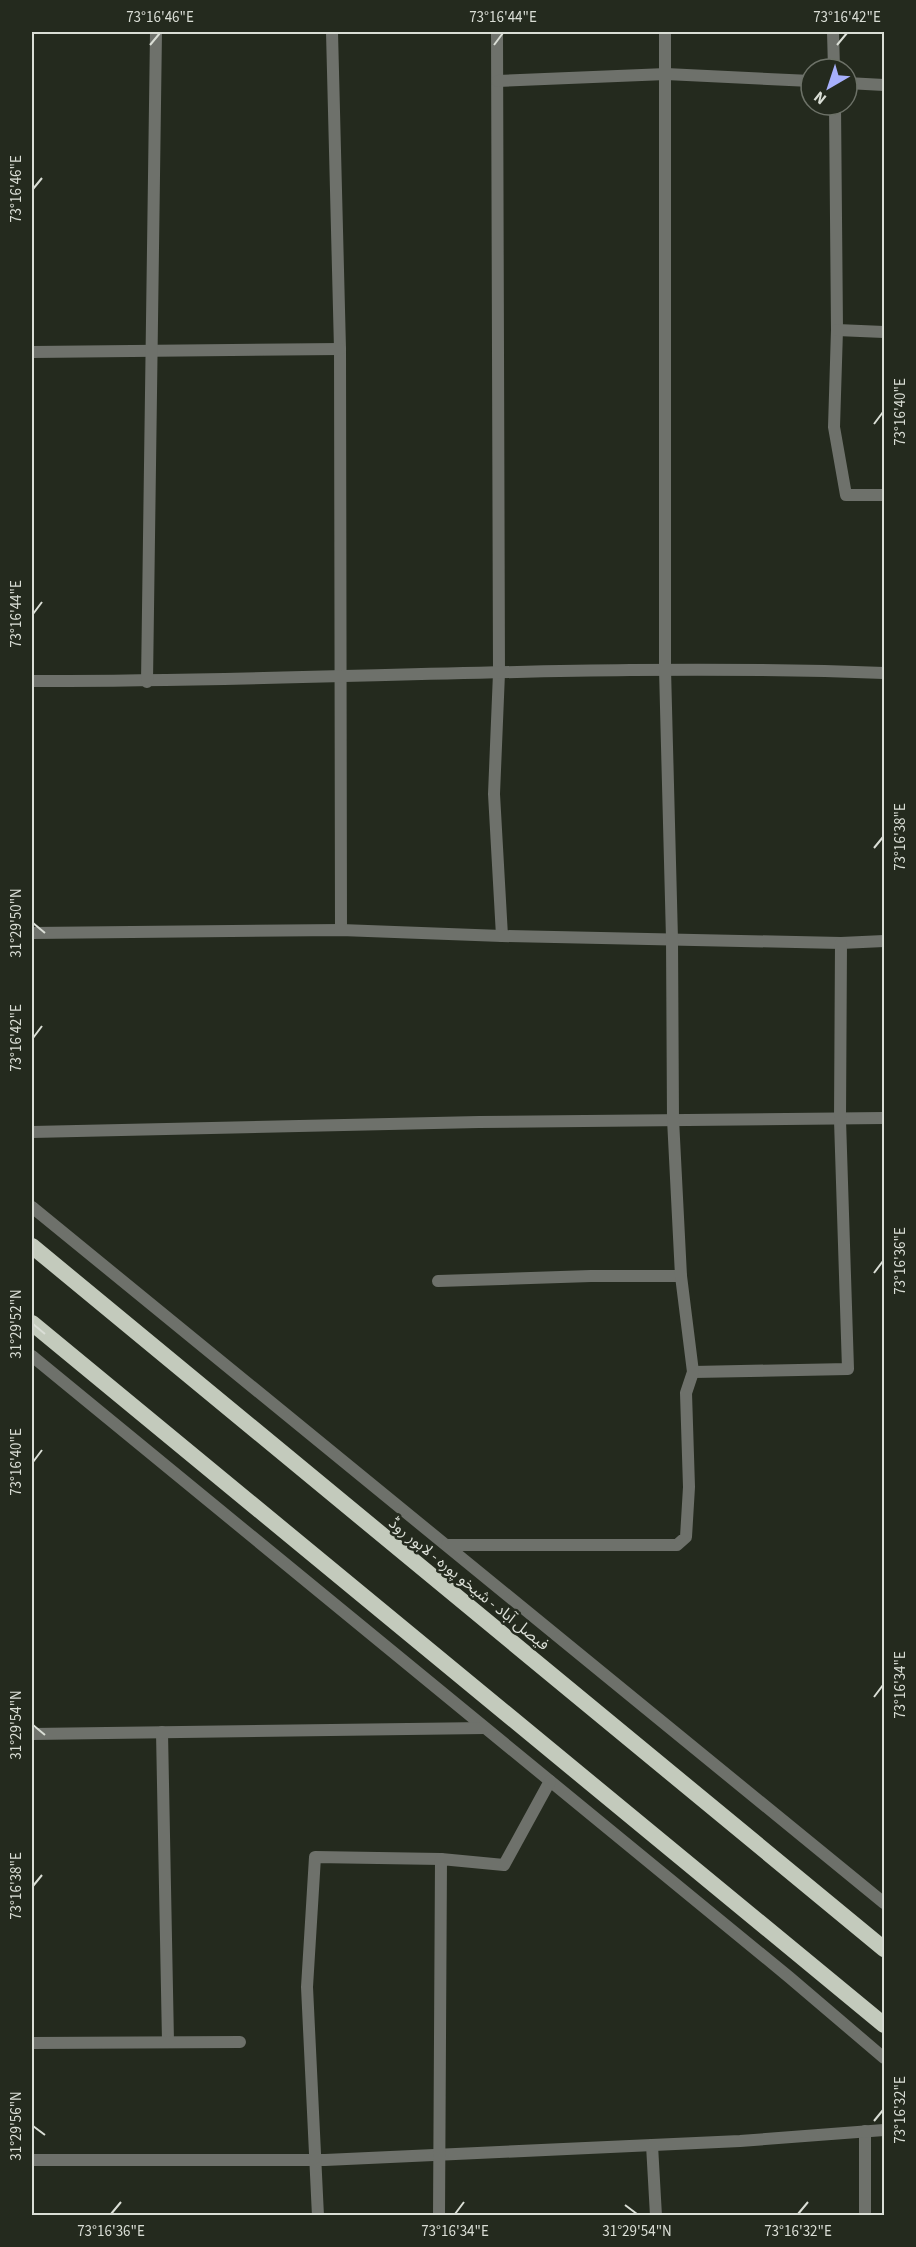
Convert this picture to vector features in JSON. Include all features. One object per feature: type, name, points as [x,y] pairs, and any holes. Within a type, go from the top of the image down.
[{"type":"highway","name":"فیصل آباد - شیخو پورہ - لاہور روڈ","points":[[32,1246],[885,1949]]},
{"type":"highway","points":[[32,1323],[885,2025]]},
{"type":"street","points":[[147,682],[156,32]]},
{"type":"street","points":[[332,32],[340,349],[341,930]]},
{"type":"street","points":[[497,32],[499,673],[494,794],[502,936]]},
{"type":"street","points":[[447,1545],[677,1545],[686,1537],[689,1487],[686,1393],[693,1372],[681,1276],[673,1119],[672,939],[665,669],[665,32]]},
{"type":"street","points":[[833,32],[834,57]]},
{"type":"street","points":[[498,81],[666,74],[799,80]]},
{"type":"street","points":[[859,84],[885,85]]},
{"type":"street","points":[[835,117],[837,330],[834,426],[846,495],[885,495]]},
{"type":"street","points":[[837,330],[885,332]]},
{"type":"street","points":[[32,352],[340,349]]},
{"type":"street","points":[[32,681],[147,682],[665,669],[885,673]]},
{"type":"street","points":[[32,933],[341,930],[502,936],[841,943],[885,941]]},
{"type":"street","points":[[693,1372],[848,1369],[840,1120],[841,943]]},
{"type":"street","points":[[32,1132],[673,1119],[885,1119]]},
{"type":"street","points":[[32,1207],[885,1903]]},
{"type":"street","points":[[438,1281],[591,1276],[681,1276]]},
{"type":"street","points":[[32,1356],[885,2058]]},
{"type":"street","points":[[32,1734],[485,1728]]},
{"type":"street","points":[[162,1732],[168,2042]]},
{"type":"street","points":[[318,2216],[308,1987],[315,1857],[441,1859],[504,1865],[550,1782]]},
{"type":"street","points":[[439,2216],[441,1859]]},
{"type":"street","points":[[32,2043],[240,2042]]},
{"type":"street","points":[[32,2160],[316,2160],[740,2141],[885,2130]]},
{"type":"street","points":[[865,2131],[865,2216]]},
{"type":"street","points":[[652,2145],[656,2216]]}]
